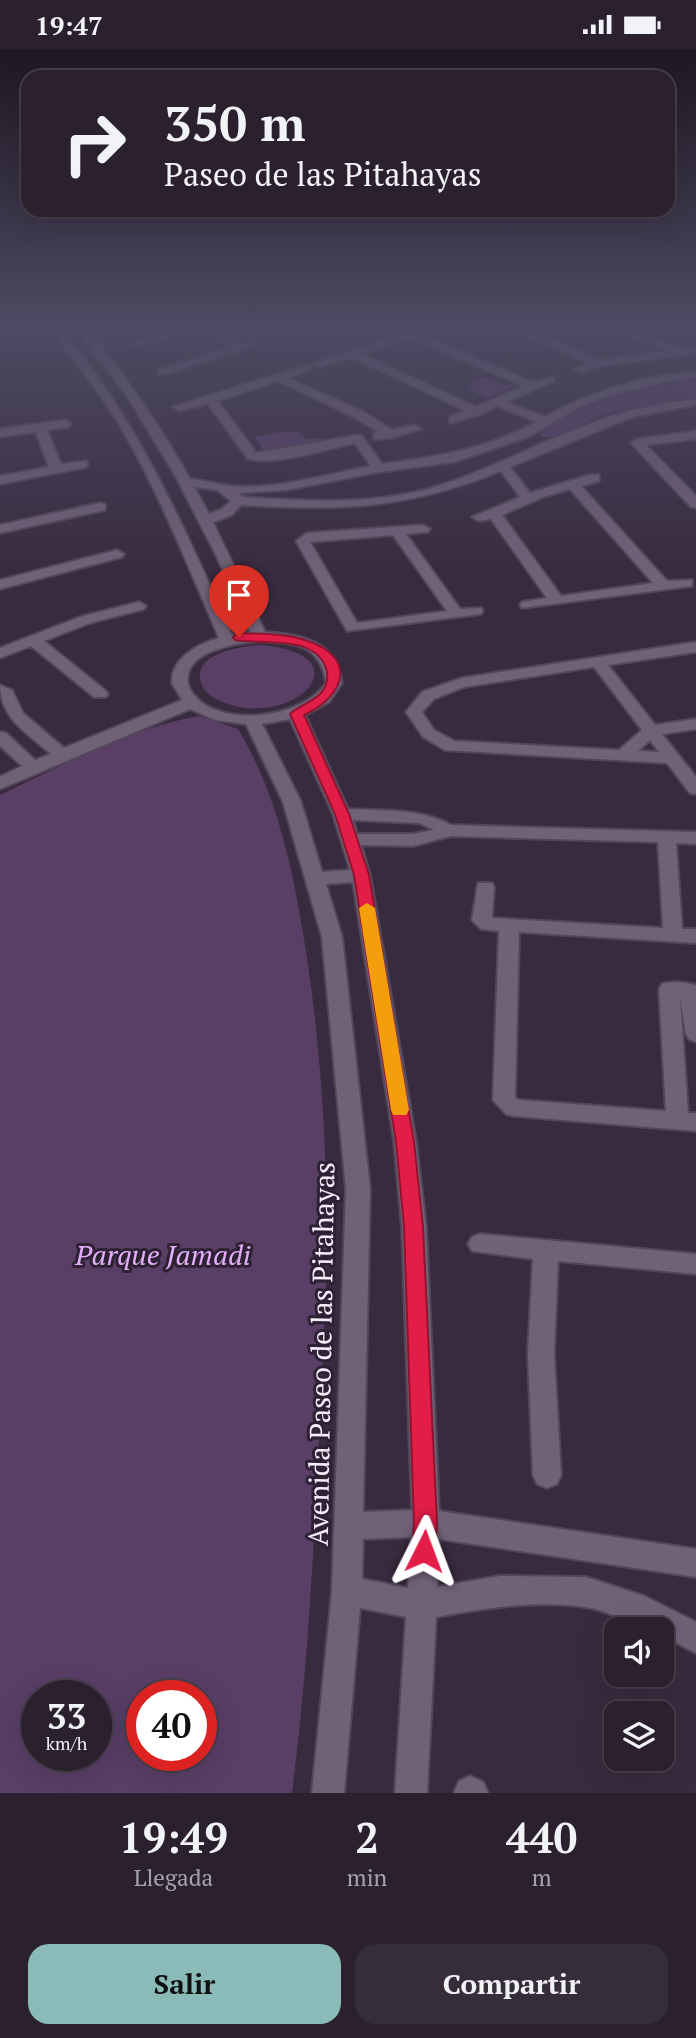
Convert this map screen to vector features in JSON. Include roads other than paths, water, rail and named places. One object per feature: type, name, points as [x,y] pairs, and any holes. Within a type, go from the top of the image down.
[{"type":"street","points":[[115,409],[183,538],[227,640]]},
{"type":"street","points":[[142,409],[185,482],[260,636]]},
{"type":"street","points":[[218,409],[252,456],[285,454],[358,439],[385,467]]},
{"type":"street","points":[[325,409],[329,414]]},
{"type":"street","points":[[347,409],[391,434]]},
{"type":"street","points":[[472,409],[478,412]]},
{"type":"street","points":[[454,420],[483,409]]},
{"type":"street","points":[[524,409],[548,420]]},
{"type":"street","points":[[235,496],[385,467],[450,459],[524,434],[567,409]]},
{"type":"street","points":[[476,611],[352,628],[303,541],[345,519],[509,465],[552,445],[642,427],[680,409]]},
{"type":"street","points":[[0,433],[65,424]]},
{"type":"street","points":[[40,427],[56,468]]},
{"type":"street","points":[[642,427],[696,435]]},
{"type":"street","points":[[642,427],[637,443],[696,504]]},
{"type":"street","points":[[385,467],[369,438],[415,429]]},
{"type":"street","points":[[524,434],[552,445]]},
{"type":"street","points":[[0,480],[83,464]]},
{"type":"street","points":[[509,465],[533,497]]},
{"type":"street","points":[[479,517],[495,514],[533,497],[594,478]]},
{"type":"street","points":[[185,482],[208,484],[235,496],[398,533],[423,529]]},
{"type":"street","points":[[574,485],[663,586]]},
{"type":"street","points":[[204,521],[227,512],[235,496]]},
{"type":"street","points":[[0,529],[100,507]]},
{"type":"street","points":[[495,514],[557,601]]},
{"type":"street","points":[[398,533],[456,613]]},
{"type":"street","points":[[0,585],[117,554]]},
{"type":"street","points":[[527,605],[687,583]]},
{"type":"street","points":[[0,653],[85,620],[139,606]]},
{"type":"street","points":[[260,636],[304,643],[321,653],[332,665],[334,678],[330,692],[316,704],[296,714],[253,721],[212,714],[186,697],[179,685],[180,672],[188,660],[202,649],[227,640],[260,636]]},
{"type":"street","points":[[33,640],[100,694]]},
{"type":"street","points":[[672,758],[451,746],[433,738],[419,726],[414,712],[419,700],[428,693],[463,683],[696,647]]},
{"type":"street","points":[[598,662],[696,789]]},
{"type":"street","points":[[0,690],[6,693],[8,718],[62,755]]},
{"type":"street","points":[[0,784],[33,767],[192,702]]},
{"type":"street","points":[[296,714],[342,814],[361,875],[405,1142],[412,1217],[426,1523],[419,1605],[411,1793]]},
{"type":"street","name":"Avenida Paseo de las Pitahayas","points":[[253,721],[292,802],[332,937],[358,1189],[347,1591],[328,1793]]},
{"type":"street","points":[[623,755],[651,731],[696,724]]},
{"type":"street","points":[[0,737],[33,767]]},
{"type":"street","points":[[342,814],[429,820],[448,830],[696,838]]},
{"type":"street","points":[[378,816],[381,839]]},
{"type":"street","points":[[349,839],[428,839],[448,830]]},
{"type":"street","points":[[667,837],[673,934]]},
{"type":"street","points":[[316,879],[361,875]]},
{"type":"street","points":[[485,887],[482,920],[488,924],[696,936]]},
{"type":"street","points":[[509,925],[504,1100],[507,1105],[514,1108],[687,1122],[668,989],[691,991],[696,1034]]},
{"type":"street","points":[[480,1244],[696,1264]]},
{"type":"street","points":[[547,1250],[541,1353],[547,1475]]},
{"type":"street","points":[[349,1526],[426,1523],[696,1563]]},
{"type":"street","points":[[347,1591],[419,1605],[500,1591],[586,1592],[644,1611],[696,1638]]},
{"type":"park label","name":"Parque Jamadi","points":[[163,1255]]}]
